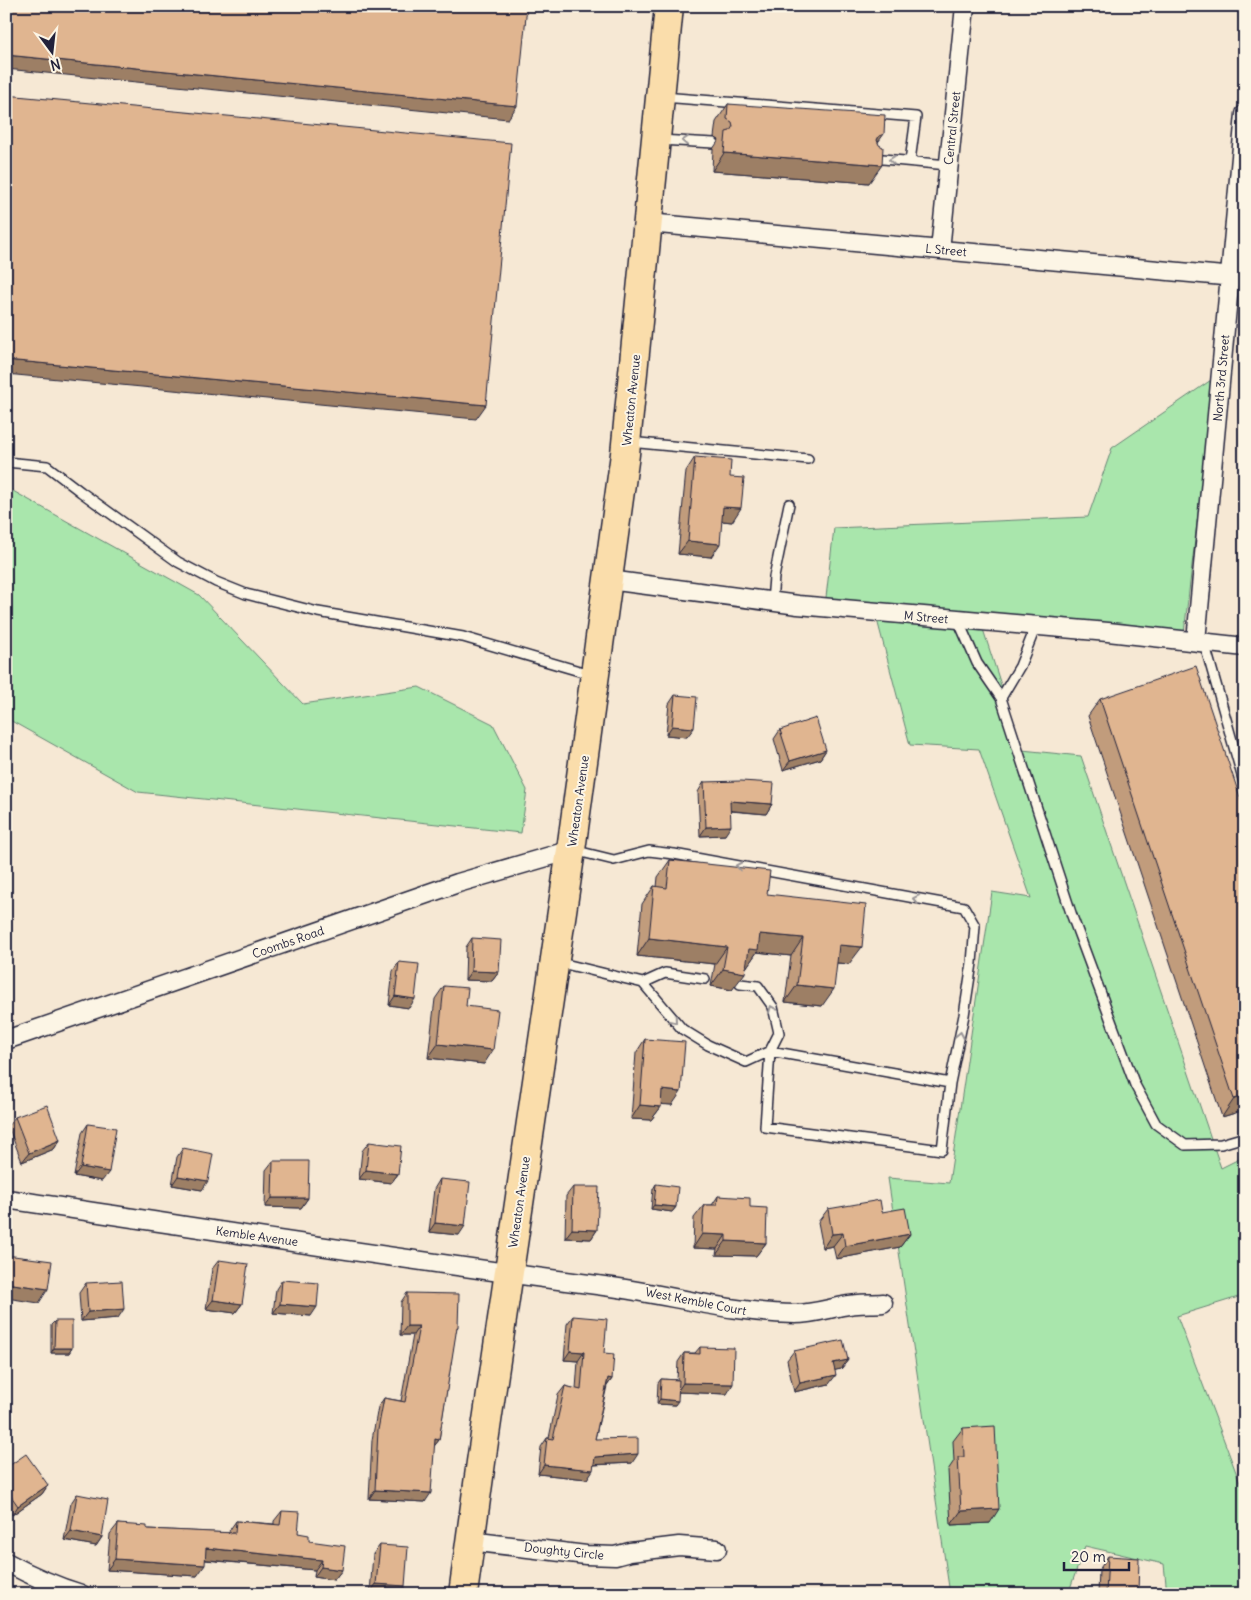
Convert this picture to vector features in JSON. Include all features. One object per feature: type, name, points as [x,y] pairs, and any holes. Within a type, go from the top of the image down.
[{"type":"main road","name":"Wheaton Avenue","points":[[463,1594],[596,676],[627,442],[669,6]]},
{"type":"street","name":"Central Street","points":[[940,250],[965,6]]},
{"type":"street","name":"North 3rd Street","points":[[1200,642],[1238,277],[1245,114]]},
{"type":"street","name":"L Street","points":[[648,223],[1238,277]]},
{"type":"street","name":"M Street","points":[[609,580],[772,602],[1245,647]]},
{"type":"street","name":"Coombs Road","points":[[6,1040],[458,883],[571,850]]},
{"type":"street","name":"Kemble Avenue","points":[[6,1199],[509,1274]]},
{"type":"street","name":"West Kemble Court","points":[[509,1274],[638,1290],[727,1308],[764,1313],[798,1314],[820,1312],[844,1306],[883,1303]]},
{"type":"street","name":"Doughty Circle","points":[[470,1541],[586,1555],[616,1556],[630,1552],[679,1546],[717,1550]]},
{"type":"street","points":[[6,1562],[32,1576],[81,1594]]},
{"type":"lane","points":[[660,96],[916,117],[910,161]]},
{"type":"lane","points":[[656,139],[714,143]]},
{"type":"lane","points":[[871,158],[948,165]]},
{"type":"lane","points":[[627,442],[808,460]]},
{"type":"lane","points":[[6,462],[47,466],[178,562],[216,582],[246,594],[318,612],[463,638],[596,676]]},
{"type":"lane","points":[[772,602],[774,577],[789,504]]},
{"type":"lane","points":[[958,620],[977,663],[1001,698],[1072,916],[1135,1085],[1156,1124],[1185,1145],[1221,1144],[1245,1137]]},
{"type":"lane","points":[[1001,698],[1020,666],[1036,626]]},
{"type":"lane","points":[[1200,642],[1245,786]]},
{"type":"lane","points":[[571,850],[614,860],[649,851],[674,854],[964,907],[975,926],[972,963],[964,1016],[950,1083],[942,1150],[764,1127],[770,1052],[779,1033],[773,1007],[758,986],[740,984]]},
{"type":"lane","points":[[554,962],[643,983],[682,1029],[708,1045],[746,1062],[770,1052],[950,1083]]},
{"type":"lane","points":[[643,983],[665,973],[705,979]]},
{"type":"green space","points":[[1214,378],[1183,642],[981,623],[1022,750],[1081,756],[1221,1168],[1245,1156],[1245,1295],[1177,1316],[1245,1496],[1245,1594],[1167,1594],[1164,1564],[1085,1546],[1068,1594],[950,1594],[888,1178],[949,1183],[992,892],[1031,898],[979,749],[910,745],[875,612],[825,606],[834,528],[1088,517],[1112,448]]},
{"type":"green space","points":[[6,491],[13,491],[199,595],[303,704],[419,687],[493,724],[527,790],[521,833],[138,792],[6,718]]},
{"type":"building","points":[[6,6],[527,6],[517,106],[6,55]]},
{"type":"building","points":[[6,95],[511,143],[486,405],[6,360]]},
{"type":"building","points":[[728,104],[885,115],[884,134],[879,136],[877,140],[879,145],[883,147],[882,165],[724,153],[726,132],[730,131],[733,126],[732,122],[727,119]]},
{"type":"building","points":[[695,457],[731,460],[730,477],[744,478],[741,508],[723,507],[720,544],[688,541]]},
{"type":"building","points":[[1196,666],[1245,812],[1245,1096],[1234,1099],[1100,699]]},
{"type":"building","points":[[675,695],[697,697],[694,728],[672,726]]},
{"type":"building","points":[[816,718],[826,750],[790,761],[780,730]]},
{"type":"building","points":[[741,781],[774,783],[772,804],[730,801],[731,826],[706,827],[704,782]]},
{"type":"building","points":[[670,860],[770,871],[767,894],[866,905],[862,947],[839,945],[834,989],[797,985],[803,938],[760,934],[758,950],[749,949],[745,973],[723,969],[727,947],[649,938],[654,886],[667,888]]},
{"type":"building","points":[[472,938],[501,940],[499,972],[471,971]]},
{"type":"building","points":[[399,962],[419,964],[415,999],[395,996]]},
{"type":"building","points":[[444,986],[468,988],[466,1006],[498,1010],[493,1050],[438,1044]]},
{"type":"building","points":[[645,1039],[685,1042],[681,1092],[662,1090],[661,1107],[640,1105]]},
{"type":"building","points":[[47,1105],[60,1140],[29,1153],[15,1117]]},
{"type":"building","points":[[88,1124],[116,1128],[109,1172],[81,1167]]},
{"type":"building","points":[[369,1142],[401,1146],[398,1174],[366,1170]]},
{"type":"building","points":[[183,1148],[213,1154],[208,1181],[178,1176]]},
{"type":"building","points":[[273,1161],[309,1161],[308,1198],[272,1198]]},
{"type":"building","points":[[440,1179],[470,1182],[465,1226],[435,1223]]},
{"type":"building","points":[[656,1184],[678,1187],[676,1207],[654,1205]]},
{"type":"building","points":[[573,1187],[599,1187],[597,1230],[572,1229]]},
{"type":"building","points":[[718,1196],[750,1198],[750,1207],[767,1208],[766,1243],[726,1241],[726,1235],[702,1234],[704,1205],[717,1205]]},
{"type":"building","points":[[880,1200],[882,1212],[905,1208],[910,1234],[845,1246],[843,1233],[832,1234],[828,1209]]},
{"type":"building","points":[[6,1255],[52,1261],[48,1289],[6,1283]]},
{"type":"building","points":[[219,1260],[248,1264],[242,1304],[213,1300]]},
{"type":"building","points":[[282,1280],[319,1283],[317,1307],[280,1304]]},
{"type":"building","points":[[122,1281],[124,1309],[88,1312],[86,1283]]},
{"type":"building","points":[[407,1293],[459,1294],[458,1327],[439,1440],[435,1439],[431,1493],[375,1490],[378,1430],[384,1398],[405,1402],[419,1326],[407,1326]]},
{"type":"building","points":[[573,1316],[607,1319],[604,1353],[614,1354],[612,1379],[608,1378],[595,1439],[638,1438],[638,1454],[595,1457],[593,1470],[544,1465],[547,1438],[553,1439],[565,1386],[581,1390],[584,1352],[570,1351]]},
{"type":"building","points":[[55,1321],[72,1321],[72,1348],[54,1348]]},
{"type":"building","points":[[843,1340],[848,1360],[833,1363],[836,1375],[800,1383],[794,1351]]},
{"type":"building","points":[[700,1347],[734,1348],[733,1384],[683,1383],[684,1353],[700,1354]]},
{"type":"building","points":[[661,1379],[679,1380],[678,1401],[660,1399]]},
{"type":"building","points":[[995,1426],[999,1509],[961,1511],[958,1457],[964,1457],[963,1428]]},
{"type":"building","points":[[26,1454],[48,1485],[18,1506],[6,1489],[6,1468]]},
{"type":"building","points":[[77,1494],[108,1500],[102,1537],[71,1531]]},
{"type":"building","points":[[282,1511],[300,1512],[298,1533],[309,1535],[309,1541],[345,1546],[342,1570],[321,1567],[322,1560],[206,1548],[205,1565],[115,1559],[118,1524],[147,1526],[147,1529],[235,1533],[236,1521],[280,1525]]},
{"type":"building","points":[[380,1545],[408,1547],[405,1586],[376,1584]]},
{"type":"building","points":[[1108,1556],[1139,1558],[1138,1594],[1106,1594]]}]
